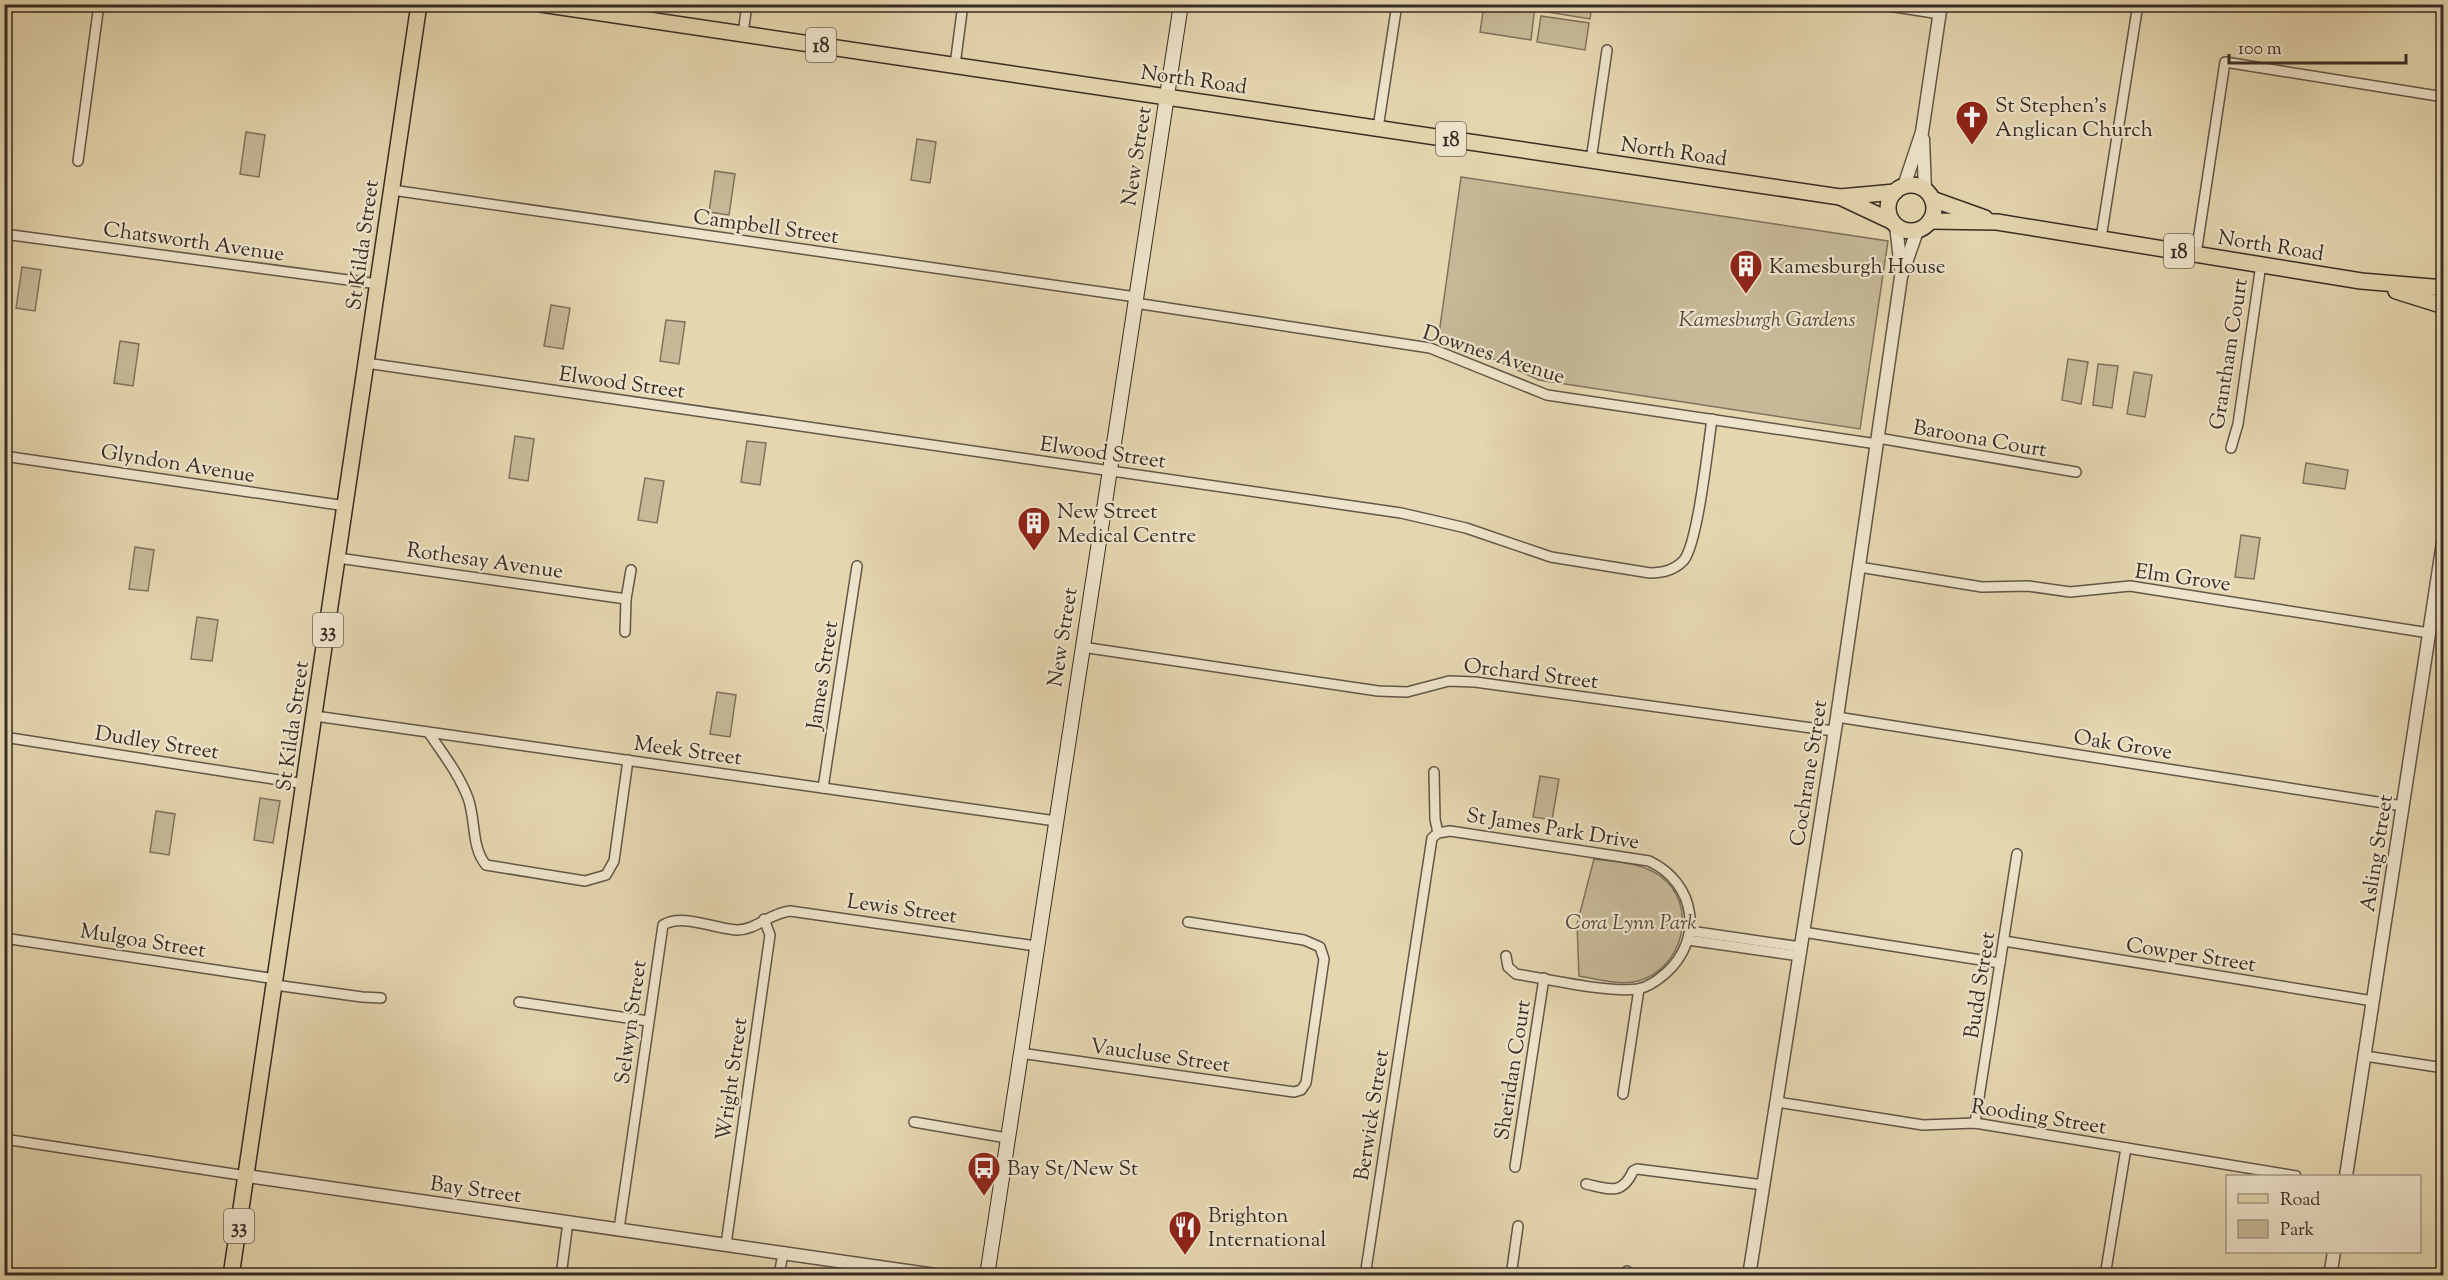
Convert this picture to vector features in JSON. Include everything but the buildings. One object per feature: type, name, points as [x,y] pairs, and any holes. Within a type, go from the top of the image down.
[{"type":"main road","name":"St Kilda Street","points":[[231,1275],[419,4]]},
{"type":"main road","name":"North Road","points":[[541,4],[1840,197],[1899,189]]},
{"type":"main road","name":"New Street","points":[[987,1275],[1181,4]]},
{"type":"main road","name":"18","points":[[1899,189],[1919,186],[1929,194]]},
{"type":"main road","points":[[1894,223],[1888,205],[1899,189]]},
{"type":"main road","name":"North Road","points":[[1929,194],[1997,222]]},
{"type":"main road","points":[[1917,231],[1930,221],[1934,206],[1929,194]]},
{"type":"main road","name":"North Road","points":[[1840,197],[1894,223]]},
{"type":"main road","name":"North Road","points":[[1930,221],[1997,222],[2361,281],[2444,288]]},
{"type":"main road","name":"18","points":[[1894,223],[1909,231],[1917,231]]},
{"type":"main road","name":"North Road","points":[[2361,281],[2444,306]]},
{"type":"street","points":[[78,160],[99,4]]},
{"type":"street","points":[[743,34],[747,4]]},
{"type":"street","points":[[955,65],[963,4]]},
{"type":"street","points":[[1378,128],[1397,4]]},
{"type":"street","points":[[1876,4],[1940,9],[1922,132],[1899,189]]},
{"type":"street","points":[[2101,238],[2138,4]]},
{"type":"street","points":[[1591,160],[1607,50]]},
{"type":"street","points":[[2196,254],[2225,62],[2444,97]]},
{"type":"street","points":[[1922,132],[1929,194]]},
{"type":"street","name":"Campbell Street","points":[[392,190],[1136,300]]},
{"type":"street","name":"Cochrane Street","points":[[1894,223],[1901,277]]},
{"type":"street","name":"Cochrane Street","points":[[1749,1275],[1837,717],[1901,277],[1917,231]]},
{"type":"street","name":"Chatsworth Avenue","points":[[4,234],[378,284]]},
{"type":"street","name":"Grantham Court","points":[[2231,448],[2238,424],[2261,264]]},
{"type":"street","name":"Downes Avenue","points":[[1136,300],[1430,348],[1546,395],[1877,441]]},
{"type":"street","name":"Elwood Street","points":[[366,363],[1401,513],[1466,528],[1551,557],[1661,573],[1683,561],[1692,541],[1712,419]]},
{"type":"street","name":"Baroona Court","points":[[1877,441],[2076,472]]},
{"type":"street","name":"Glyndon Avenue","points":[[4,456],[346,506]]},
{"type":"street","name":"Asling Street","points":[[2346,1175],[2444,536]]},
{"type":"street","name":"Rothesay Avenue","points":[[338,558],[626,599]]},
{"type":"street","name":"James Street","points":[[823,788],[857,566]]},
{"type":"street","name":"Elm Grove","points":[[1859,567],[1990,587],[2028,586],[2070,592],[2130,586],[2429,633]]},
{"type":"street","points":[[625,632],[626,599],[632,570]]},
{"type":"street","name":"Orchard Street","points":[[1082,646],[1378,691],[1407,692],[1449,681],[1474,681],[1834,732]]},
{"type":"street","name":"Meek Street","points":[[315,716],[1056,821]]},
{"type":"street","name":"Oak Grove","points":[[1837,717],[2403,806]]},
{"type":"street","points":[[429,733],[469,800],[477,848],[486,866],[574,879],[595,880],[606,875],[611,868],[628,760]]},
{"type":"street","name":"Dudley Street","points":[[4,737],[305,784]]},
{"type":"street","name":"St James Park Drive","points":[[1412,960],[1430,845],[1438,833],[1435,819],[1434,772]]},
{"type":"street","name":"St James Park Drive","points":[[1438,833],[1450,831],[1649,861],[1670,875],[1682,892],[1689,909],[1689,936]]},
{"type":"street","name":"Budd Street","points":[[1975,1123],[2017,854]]},
{"type":"street","name":"Lewis Street","points":[[764,919],[790,910],[1036,946]]},
{"type":"street","name":"Selwyn Street","points":[[618,1229],[663,925],[675,920],[735,930],[750,927],[764,919]]},
{"type":"street","name":"Wright Street","points":[[726,1244],[770,935],[764,919]]},
{"type":"street","name":"Vaucluse Street","points":[[1020,1053],[1294,1092],[1302,1090],[1306,1083],[1324,958],[1323,951],[1317,945],[1304,940],[1188,922]]},
{"type":"street","points":[[1803,932],[2000,963]]},
{"type":"street","points":[[1506,956],[1508,967],[1516,974],[1616,989],[1639,989],[1650,985],[1671,969],[1683,952],[1689,936],[1800,952]]},
{"type":"street","name":"Mulgoa Street","points":[[4,938],[362,998],[381,998]]},
{"type":"street","name":"Cowper Street","points":[[2004,941],[2373,1001]]},
{"type":"street","name":"Berwick Street","points":[[1365,1275],[1412,960]]},
{"type":"street","name":"Sheridan Court","points":[[1515,1167],[1544,978]]},
{"type":"street","points":[[1623,1095],[1639,989]]},
{"type":"street","points":[[519,1002],[648,1021]]},
{"type":"street","points":[[2365,1056],[2444,1068]]},
{"type":"street","name":"Rooding Street","points":[[1777,1102],[1923,1125],[1975,1123],[2290,1175]]},
{"type":"street","points":[[914,1122],[1007,1138]]},
{"type":"street","name":"Bay Street","points":[[4,1139],[942,1275]]},
{"type":"street","points":[[2105,1275],[2126,1148]]},
{"type":"street","points":[[1586,1184],[1620,1188],[1627,1184],[1633,1171],[1637,1169],[1764,1185]]},
{"type":"street","points":[[561,1275],[568,1222]]},
{"type":"street","points":[[1511,1275],[1518,1226]]},
{"type":"street","points":[[779,1275],[783,1253]]},
{"type":"street","points":[[2330,1275],[2334,1253]]},
{"type":"green space","points":[[1542,4],[1592,5],[1590,19],[1541,11]]},
{"type":"green space","points":[[1484,5],[1535,5],[1531,40],[1480,32]]},
{"type":"green space","points":[[1541,16],[1589,23],[1585,50],[1537,42]]},
{"type":"green space","points":[[246,132],[265,135],[259,177],[240,174]]},
{"type":"green space","points":[[917,139],[936,142],[930,183],[911,180]]},
{"type":"green space","points":[[715,171],[735,174],[729,215],[709,212]]},
{"type":"green space","name":"Kamesburgh Gardens","points":[[1461,177],[1888,241],[1860,429],[1539,380],[1439,334]]},
{"type":"green space","points":[[22,267],[41,270],[35,311],[16,308]]},
{"type":"green space","points":[[551,305],[570,308],[563,349],[544,346]]},
{"type":"green space","points":[[666,320],[685,322],[679,364],[660,361]]},
{"type":"green space","points":[[120,341],[139,344],[133,386],[114,383]]},
{"type":"green space","points":[[2068,359],[2088,362],[2081,404],[2062,400]]},
{"type":"green space","points":[[2098,364],[2118,366],[2112,408],[2093,405]]},
{"type":"green space","points":[[2134,372],[2152,375],[2145,417],[2127,414]]},
{"type":"green space","points":[[515,436],[534,439],[528,481],[509,478]]},
{"type":"green space","points":[[747,441],[766,443],[760,485],[741,482]]},
{"type":"green space","points":[[2306,463],[2348,470],[2345,489],[2303,483]]},
{"type":"green space","points":[[645,478],[664,481],[657,523],[638,520]]},
{"type":"green space","points":[[2241,535],[2260,538],[2254,579],[2235,577]]},
{"type":"green space","points":[[135,547],[154,550],[148,591],[129,589]]},
{"type":"green space","points":[[197,617],[218,620],[212,661],[191,659]]},
{"type":"green space","points":[[717,692],[736,695],[730,737],[710,734]]},
{"type":"green space","points":[[1540,776],[1559,779],[1552,820],[1533,817]]},
{"type":"green space","points":[[260,798],[280,801],[273,843],[254,840]]},
{"type":"green space","points":[[156,811],[175,814],[169,855],[150,852]]},
{"type":"green space","name":"Cora Lynn Park","points":[[1594,859],[1628,863],[1653,871],[1672,888],[1680,903],[1681,935],[1666,964],[1654,974],[1631,982],[1579,976],[1577,924]]},
{"type":"place","name":"St Stephen's Anglican Church","points":[[1972,146]]},
{"type":"place","name":"Kamesburgh House","points":[[1746,295]]},
{"type":"place","name":"New Street Medical Centre","points":[[1034,552]]},
{"type":"place","name":"Bay St/New St","points":[[984,1197]]},
{"type":"place","name":"Brighton International","points":[[1185,1256]]}]
